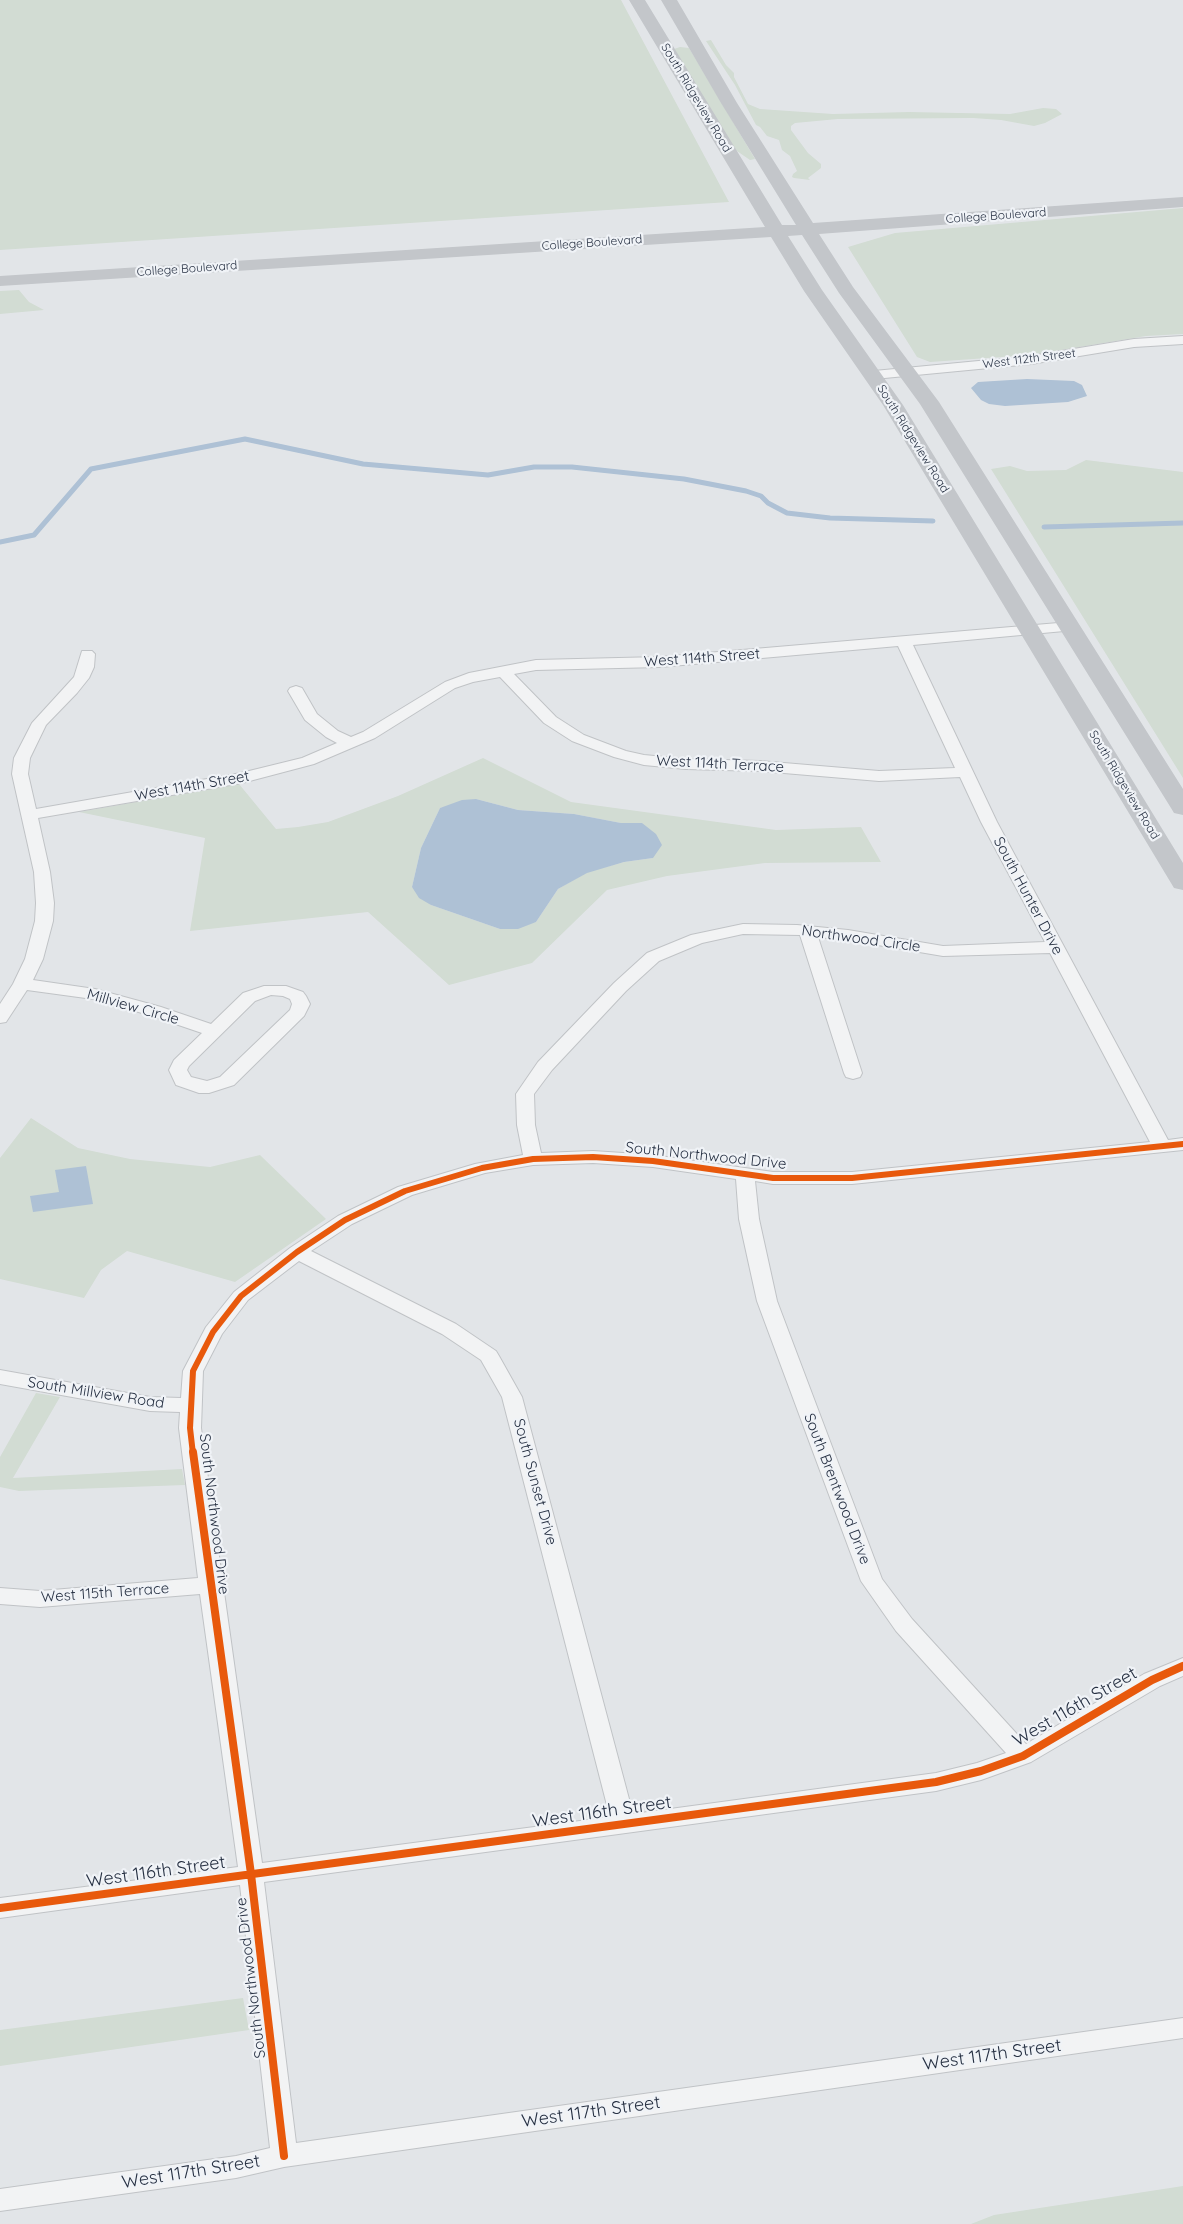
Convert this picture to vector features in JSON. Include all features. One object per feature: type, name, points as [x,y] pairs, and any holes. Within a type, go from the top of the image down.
[{"type":"main road","name":"South Ridgeview Road","points":[[637,0],[813,291],[874,375],[1183,883]]},
{"type":"main road","name":"South Ridgeview Road","points":[[669,0],[730,103],[845,288],[908,371],[1183,808]]},
{"type":"main road","name":"College Boulevard","points":[[805,224],[1183,192]]},
{"type":"main road","name":"College Boulevard","points":[[0,281],[774,226],[1183,202]]},
{"type":"main road","name":"College Boulevard","points":[[0,269],[774,226]]},
{"type":"street","name":"West 112th Street","points":[[874,375],[1031,360],[1134,343],[1183,340]]},
{"type":"street","name":"West 114th Street","points":[[29,815],[242,778],[308,762],[384,726],[450,686],[469,678],[536,665],[660,662],[1070,627]]},
{"type":"street","name":"South Hunter Drive","points":[[903,641],[989,822],[1162,1146]]},
{"type":"street","points":[[0,1018],[22,984],[34,959],[44,921],[45,903],[42,872],[20,774],[22,758],[28,743],[40,723],[81,678],[86,667],[87,654]]},
{"type":"street","name":"West 114th Terrace","points":[[503,671],[550,720],[578,738],[620,754],[644,760],[686,764],[760,766],[879,776],[966,772]]},
{"type":"street","points":[[296,691],[311,717],[332,734],[351,743]]},
{"type":"street","name":"Northwood Circle","points":[[532,1159],[526,1125],[525,1094],[545,1066],[620,988],[653,957],[697,939],[743,929],[807,930],[943,951],[1056,947]]},
{"type":"street","points":[[807,930],[852,1073]]},
{"type":"street","name":"Millview Circle","points":[[22,984],[95,994],[155,1011],[213,1031]]},
{"type":"street","points":[[261,991],[286,991],[300,1000],[298,1012],[227,1082],[209,1087],[183,1081],[178,1070],[181,1064],[213,1031],[249,997],[261,991]]},
{"type":"street","name":"South Northwood Drive","points":[[284,2156],[251,1874],[190,1428],[193,1371],[213,1332],[242,1296],[297,1252],[345,1220],[404,1190],[482,1168],[532,1159],[593,1157],[653,1161],[774,1178],[852,1178],[1183,1144]]},
{"type":"street","name":"South Brentwood Drive","points":[[745,1174],[749,1219],[767,1301],[872,1581],[904,1626],[1023,1756]]},
{"type":"street","name":"South Sunset Drive","points":[[297,1252],[449,1329],[489,1356],[512,1396],[624,1824]]},
{"type":"street","name":"South Millview Road","points":[[0,1377],[150,1404],[191,1405]]},
{"type":"street","name":"West 115th Terrace","points":[[0,1596],[40,1598],[210,1585]]},
{"type":"street","name":"West 116th Street","points":[[0,1908],[936,1782],[981,1771],[1023,1756],[1152,1680],[1183,1666]]},
{"type":"street","name":"West 117th Street","points":[[0,2200],[236,2167],[284,2156],[1183,2028]]},
{"type":"shaded area","points":[[0,0],[621,0],[729,202],[0,250]]},
{"type":"shaded area","points":[[711,40],[726,65],[734,73],[734,77],[748,104],[760,109],[833,114],[909,112],[1010,114],[1043,108],[1056,109],[1062,114],[1045,123],[1034,126],[1001,120],[973,118],[838,119],[795,123],[791,126],[791,130],[808,153],[821,164],[821,168],[808,178],[810,180],[794,178],[792,177],[793,174],[797,171],[790,156],[782,150],[779,140],[767,136],[756,125],[735,85],[706,41]]},
{"type":"shaded area","points":[[680,47],[689,48],[755,159],[750,160],[734,149],[674,49]]},
{"type":"shaded area","points":[[1183,208],[1183,334],[1146,336],[1031,355],[930,362],[917,357],[848,247],[895,233]]},
{"type":"shaded area","points":[[19,290],[29,302],[44,310],[0,314],[0,291]]},
{"type":"shaded area","points":[[1086,460],[1183,472],[1183,778],[991,469],[1010,466],[1027,471],[1066,470]]},
{"type":"shaded area","points":[[483,758],[571,802],[776,830],[861,827],[881,862],[765,863],[667,876],[607,890],[532,963],[449,985],[368,912],[190,931],[205,838],[79,812],[239,784],[276,829],[328,822],[398,796]],"holes":[[[476,799],[518,810],[574,814],[621,823],[642,823],[653,858],[624,862],[587,872],[558,889],[536,922],[500,929],[431,905],[412,887],[421,848],[440,808]]]},
{"type":"shaded area","points":[[31,1118],[78,1148],[130,1159],[210,1167],[260,1155],[326,1219],[235,1282],[127,1251],[101,1270],[84,1298],[0,1279],[0,1158]]},
{"type":"shaded area","points":[[36,1393],[60,1397],[13,1478],[182,1469],[185,1485],[19,1491],[0,1487],[0,1457]]},
{"type":"shaded area","points":[[243,1998],[249,2030],[0,2066],[0,2030]]},
{"type":"shaded area","points":[[1183,2186],[1183,2224],[971,2224],[994,2215]]},
{"type":"water","points":[[1027,379],[1074,381],[1082,385],[1087,396],[1068,402],[1005,406],[989,404],[981,400],[971,388],[978,382]]},
{"type":"water","points":[[476,799],[518,810],[574,814],[621,823],[642,823],[656,834],[662,845],[653,858],[624,862],[587,873],[558,889],[536,922],[518,929],[500,929],[431,905],[419,898],[412,887],[421,848],[440,808],[462,800]]},
{"type":"water","points":[[86,1166],[93,1204],[33,1212],[30,1196],[59,1192],[55,1170]]},
{"type":"waterway","points":[[0,542],[34,535],[91,469],[245,439],[363,464],[488,475],[534,467],[572,467],[684,479],[746,491],[761,496],[768,503],[787,513],[830,518],[933,521]]},
{"type":"waterway","points":[[1044,527],[1183,523]]},
{"type":"cycle path","points":[[284,2156],[251,1874],[190,1428],[193,1371],[213,1332],[241,1296],[297,1252],[345,1220],[405,1191],[482,1168],[533,1159],[593,1157],[653,1161],[773,1178],[852,1178],[1183,1144]]},
{"type":"cycle path","points":[[0,1908],[936,1782],[981,1771],[1023,1756],[1152,1680],[1183,1666]]}]
